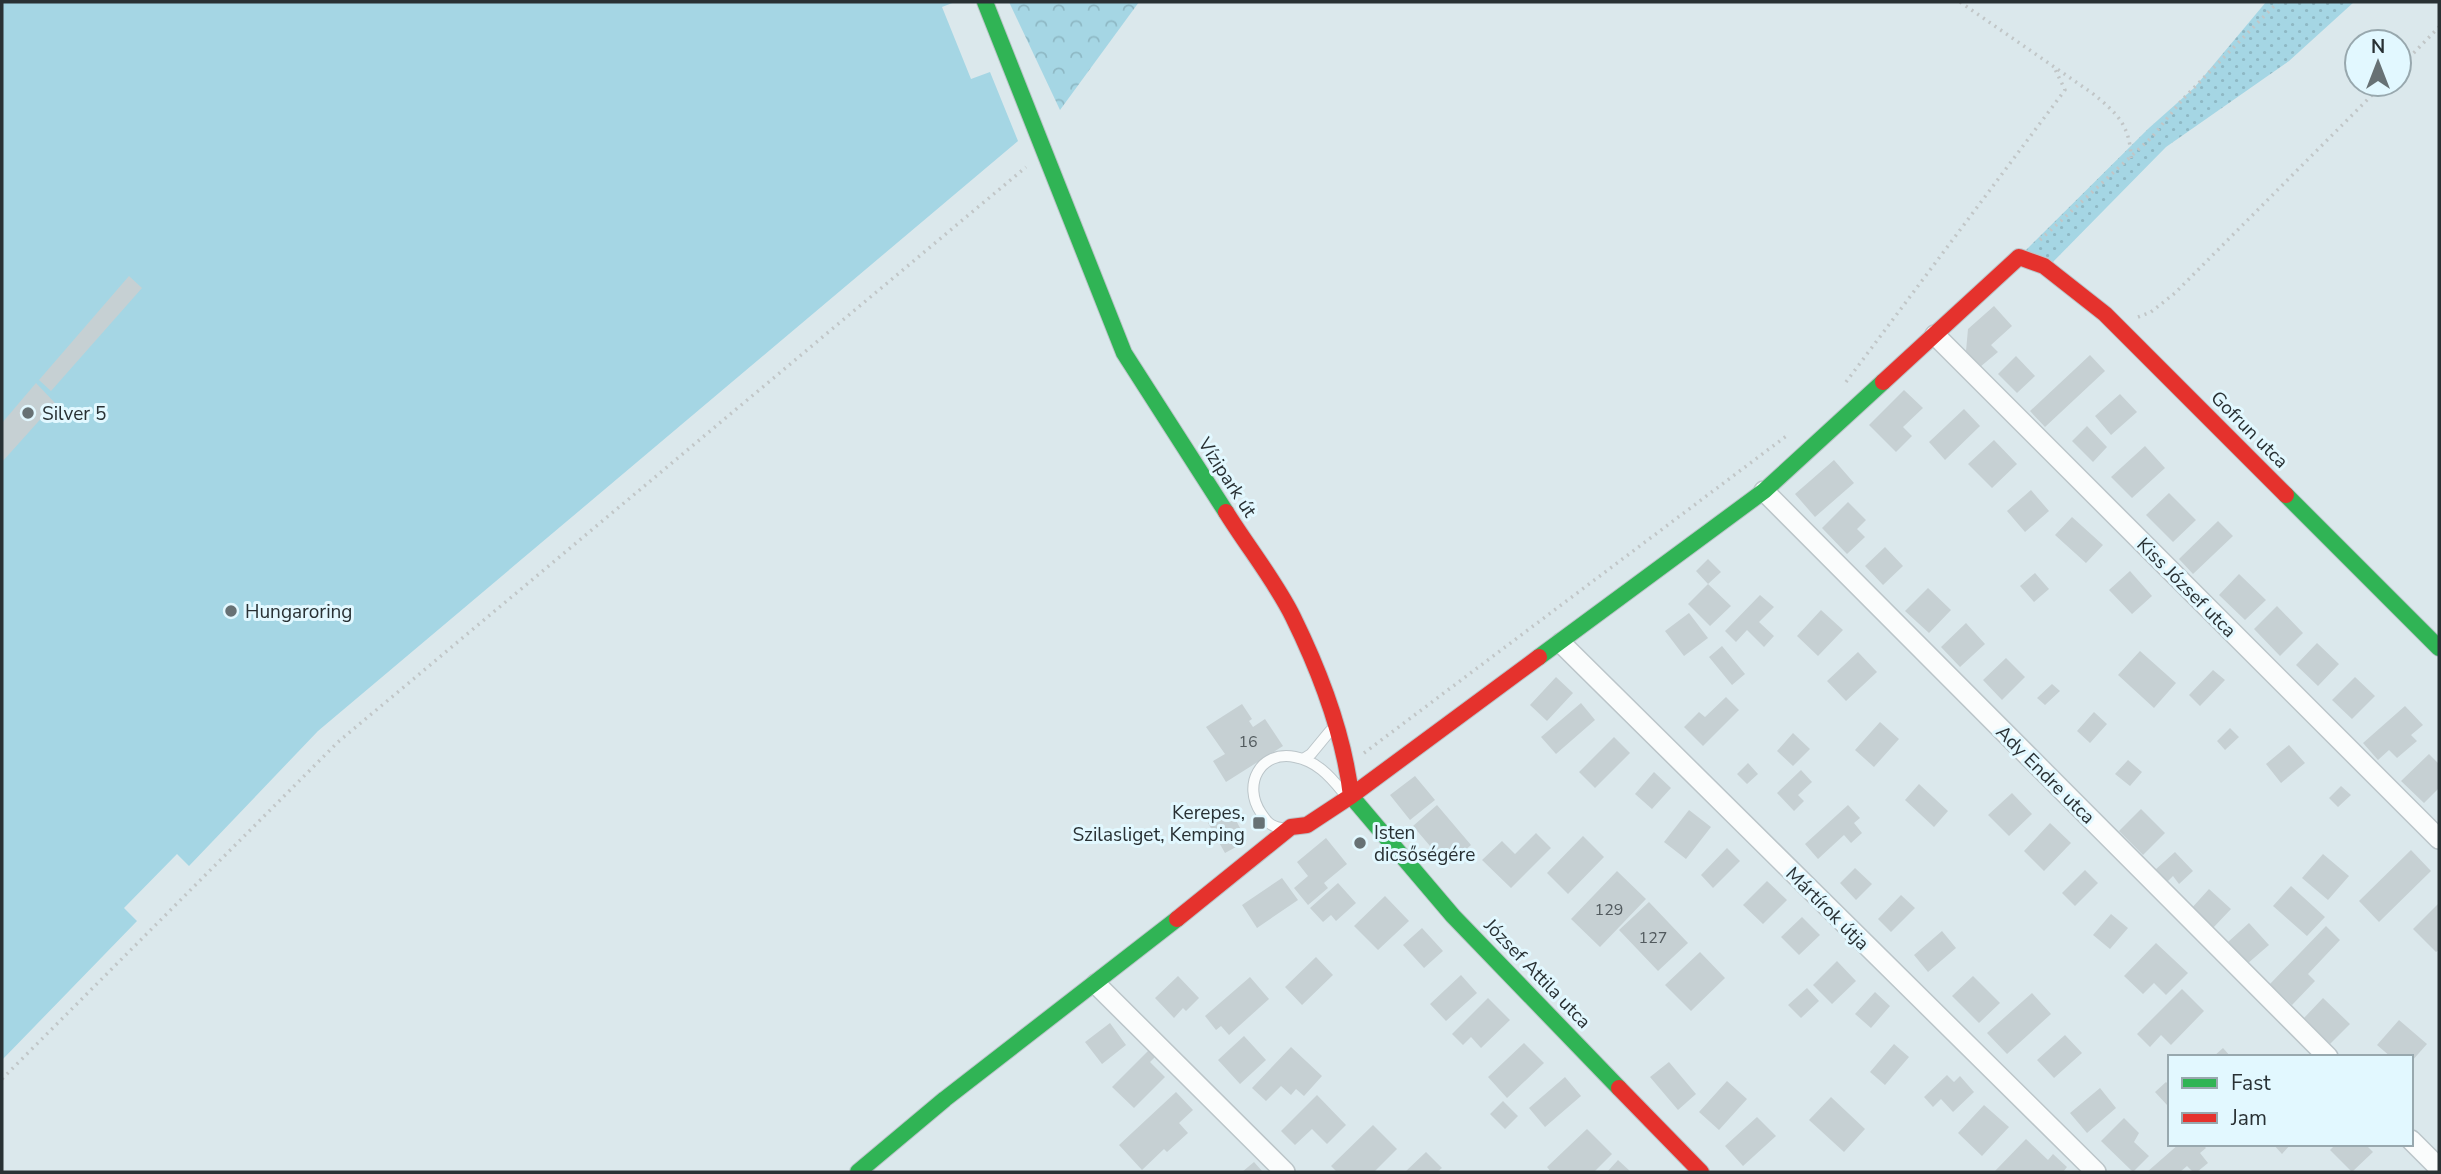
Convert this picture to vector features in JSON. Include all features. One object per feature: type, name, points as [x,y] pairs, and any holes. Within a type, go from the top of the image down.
[{"type":"street","name":"Vízipark út","points":[[985,2],[1124,353],[1292,615],[1322,684],[1347,765],[1351,796]]},
{"type":"street","points":[[858,1172],[995,1058],[1096,984],[1291,827],[1307,825],[1351,796],[1764,491],[2019,257]]},
{"type":"street","name":"Gofrun utca","points":[[2019,257],[2040,262],[2048,267],[2084,300],[2105,314],[2439,648]]},
{"type":"street","name":"Kiss József utca","points":[[1935,335],[2439,839]]},
{"type":"street","name":"Ady Endre utca","points":[[1764,491],[2326,1055]]},
{"type":"street","name":"Mártírok útja","points":[[1561,643],[2096,1172]]},
{"type":"street","name":"József Attila utca","points":[[1351,796],[1452,916],[1702,1172]]},
{"type":"street","points":[[1096,984],[1285,1172]]},
{"type":"street","points":[[2413,1142],[2439,1168]]},
{"type":"lane","points":[[1303,759],[1311,754],[1329,732],[1333,720]]},
{"type":"lane","points":[[1291,827],[1279,828],[1269,824],[1257,807],[1252,784],[1263,765],[1272,759],[1282,756],[1303,759],[1327,772],[1343,792],[1351,796]]},
{"type":"path","points":[[1960,2],[2112,110],[2124,123],[2131,140],[2131,158]]},
{"type":"path","points":[[2019,257],[2131,158],[2182,100],[2278,2]]},
{"type":"path","points":[[2413,54],[2439,27]]},
{"type":"path","points":[[1839,392],[2065,90],[2054,67]]},
{"type":"path","points":[[2136,317],[2151,312],[2175,293],[2369,98]]},
{"type":"path","points":[[2,1079],[338,742],[1043,153]]},
{"type":"path","points":[[1347,765],[1790,434]]},
{"type":"green space","name":"Hungaroring","points":[[2,2],[955,2],[942,7],[971,79],[990,72],[1018,141],[318,731],[189,866],[177,854],[124,908],[137,921],[2,1060]]},
{"type":"green space","points":[[1009,2],[1139,2],[1060,110]]},
{"type":"green space","points":[[2266,2],[2354,2],[2289,61],[2166,147],[2048,267],[2019,257],[2149,128],[2194,88]]},
{"type":"building","points":[[129,276],[142,288],[51,391],[39,380]]},
{"type":"building","points":[[1994,306],[2012,326],[1991,345],[1998,352],[1980,367],[1966,351],[1968,329]]},
{"type":"building","points":[[2090,355],[2105,371],[2045,427],[2030,411]]},
{"type":"building","points":[[2016,356],[2035,376],[2017,393],[1998,374]]},
{"type":"building","name":"Silver 5","points":[[36,383],[55,403],[2,462],[2,423]]},
{"type":"building","points":[[1904,390],[1923,408],[1903,427],[1912,436],[1896,452],[1869,425]]},
{"type":"building","points":[[2120,394],[2137,412],[2111,435],[2095,416]]},
{"type":"building","points":[[1964,409],[1980,426],[1945,460],[1929,442]]},
{"type":"building","points":[[2087,426],[2107,447],[2093,462],[2072,441]]},
{"type":"building","points":[[1994,440],[2017,464],[1992,488],[1968,464]]},
{"type":"building","points":[[2145,446],[2165,468],[2132,498],[2111,477]]},
{"type":"building","points":[[1834,460],[1854,483],[1815,517],[1795,494]]},
{"type":"building","points":[[2031,490],[2049,511],[2025,532],[2007,511]]},
{"type":"building","points":[[2169,493],[2196,520],[2173,542],[2146,515]]},
{"type":"building","points":[[1848,502],[1866,520],[1857,529],[1865,537],[1847,554],[1822,528]]},
{"type":"building","points":[[2072,517],[2103,545],[2086,563],[2055,535]]},
{"type":"building","points":[[2218,521],[2233,536],[2193,574],[2179,559]]},
{"type":"building","points":[[1885,547],[1903,566],[1883,585],[1865,566]]},
{"type":"building","points":[[1708,559],[1721,572],[1708,584],[1696,571]]},
{"type":"building","points":[[2130,571],[2152,596],[2132,614],[2109,590]]},
{"type":"building","points":[[2035,573],[2049,589],[2034,602],[2020,586]]},
{"type":"building","points":[[2239,574],[2266,600],[2245,620],[2219,595]]},
{"type":"building","points":[[1708,584],[1731,606],[1710,626],[1688,604]]},
{"type":"building","points":[[1928,588],[1951,610],[1929,633],[1905,611]]},
{"type":"building","points":[[1760,595],[1774,607],[1759,622],[1774,636],[1764,647],[1747,630],[1736,642],[1725,631]]},
{"type":"building","points":[[2277,606],[2303,633],[2280,656],[2254,629]]},
{"type":"building","points":[[1821,610],[1843,630],[1818,656],[1797,636]]},
{"type":"building","points":[[1689,613],[1708,638],[1684,656],[1665,631]]},
{"type":"building","points":[[1966,623],[1985,644],[1960,667],[1941,647]]},
{"type":"building","points":[[2317,643],[2339,664],[2318,686],[2296,665]]},
{"type":"building","points":[[1722,646],[1745,674],[1732,685],[1709,657]]},
{"type":"building","points":[[2140,651],[2176,683],[2154,708],[2118,675]]},
{"type":"building","points":[[1858,652],[1877,672],[1846,701],[1827,681]]},
{"type":"building","points":[[2006,658],[2025,677],[2002,700],[1983,680]]},
{"type":"building","points":[[2213,670],[2225,680],[2200,706],[2189,695]]},
{"type":"building","points":[[1556,677],[1573,693],[1547,721],[1530,705]]},
{"type":"building","points":[[2355,677],[2375,696],[2352,719],[2332,700]]},
{"type":"building","points":[[2052,684],[2060,691],[2045,705],[2037,698]]},
{"type":"building","points":[[1726,697],[1739,710],[1703,746],[1684,727],[1699,712],[1705,717]]},
{"type":"building","points":[[1581,703],[1595,720],[1556,754],[1541,737]]},
{"type":"building","points":[[1242,704],[1252,719],[1249,721],[1253,727],[1265,719],[1283,746],[1226,782],[1213,761],[1225,754],[1206,727]]},
{"type":"building","points":[[2405,706],[2423,725],[2411,735],[2417,741],[2397,758],[2389,750],[2378,760],[2363,743]]},
{"type":"building","points":[[2094,712],[2107,724],[2090,743],[2077,731]]},
{"type":"building","points":[[1880,722],[1899,739],[1874,767],[1855,750]]},
{"type":"building","points":[[2230,728],[2239,737],[2225,750],[2217,741]]},
{"type":"building","points":[[1793,733],[1810,749],[1793,766],[1777,751]]},
{"type":"building","points":[[1614,737],[1630,753],[1595,788],[1579,772]]},
{"type":"building","points":[[2289,745],[2305,763],[2281,783],[2266,764]]},
{"type":"building","points":[[2429,754],[2439,764],[2439,788],[2424,803],[2401,781]]},
{"type":"building","points":[[2128,760],[2142,772],[2130,786],[2115,774]]},
{"type":"building","points":[[1748,763],[1758,774],[1747,784],[1737,774]]},
{"type":"building","points":[[1801,770],[1812,782],[1798,795],[1804,801],[1794,811],[1777,793]]},
{"type":"building","points":[[1654,772],[1671,788],[1652,809],[1635,794]]},
{"type":"building","points":[[1415,776],[1435,800],[1410,820],[1390,795]]},
{"type":"building","points":[[1919,784],[1948,811],[1934,827],[1905,800]]},
{"type":"building","points":[[2341,786],[2351,795],[2338,807],[2329,798]]},
{"type":"building","points":[[2012,793],[2032,814],[2009,836],[1988,815]]},
{"type":"building","points":[[1437,805],[1471,845],[1447,866],[1413,826]]},
{"type":"building","points":[[1848,805],[1860,818],[1854,823],[1862,833],[1851,843],[1844,835],[1818,859],[1805,844]]},
{"type":"building","points":[[2141,809],[2165,833],[2143,855],[2119,831]]},
{"type":"building","points":[[1689,810],[1711,827],[1686,859],[1664,842]]},
{"type":"building","points":[[1231,811],[1247,841],[1225,853],[1208,823]]},
{"type":"building","points":[[2050,823],[2071,843],[2044,871],[2024,851]]},
{"type":"building","points":[[1536,833],[1551,848],[1511,888],[1482,860],[1502,841],[1515,854]]},
{"type":"building","points":[[1583,836],[1604,857],[1568,894],[1547,873]]},
{"type":"building","points":[[1326,838],[1347,864],[1324,883],[1328,888],[1308,905],[1294,888],[1308,876],[1297,862]]},
{"type":"building","points":[[1727,848],[1740,861],[1713,888],[1701,875]]},
{"type":"building","points":[[2411,850],[2431,871],[2379,922],[2359,901]]},
{"type":"building","points":[[2175,852],[2193,871],[2179,884],[2173,876],[2166,883],[2155,870]]},
{"type":"building","points":[[2323,854],[2349,876],[2328,900],[2302,878]]},
{"type":"building","points":[[1855,868],[1872,884],[1856,900],[1840,883]]},
{"type":"building","points":[[2085,870],[2098,883],[2075,906],[2062,893]]},
{"type":"building","points":[[1617,871],[1646,899],[1600,947],[1571,919]]},
{"type":"building","points":[[1282,878],[1298,900],[1257,928],[1242,905]]},
{"type":"building","points":[[1767,881],[1787,900],[1763,924],[1743,905]]},
{"type":"building","points":[[1338,883],[1356,903],[1336,921],[1331,915],[1323,922],[1310,908]]},
{"type":"building","points":[[2291,886],[2325,917],[2307,936],[2273,906]]},
{"type":"building","points":[[2209,889],[2231,909],[2212,929],[2190,910]]},
{"type":"building","points":[[1901,895],[1915,908],[1891,932],[1878,919]]},
{"type":"building","points":[[1385,896],[1409,921],[1378,950],[1354,926]]},
{"type":"building","points":[[1649,902],[1688,943],[1658,971],[1619,930]]},
{"type":"building","points":[[2439,903],[2439,950],[2436,952],[2413,929]]},
{"type":"building","points":[[2111,914],[2128,928],[2110,949],[2093,935]]},
{"type":"building","points":[[1802,917],[1820,935],[1799,955],[1781,937]]},
{"type":"building","points":[[2249,923],[2269,945],[2247,964],[2228,942]]},
{"type":"building","points":[[2326,926],[2340,940],[2308,974],[2315,981],[2292,1005],[2270,984]]},
{"type":"building","points":[[1422,928],[1443,951],[1424,968],[1403,945]]},
{"type":"building","points":[[1942,931],[1956,948],[1928,972],[1914,955]]},
{"type":"building","points":[[2156,943],[2188,973],[2166,995],[2154,983],[2143,994],[2124,976]]},
{"type":"building","points":[[1700,952],[1725,978],[1691,1011],[1665,985]]},
{"type":"building","points":[[1316,957],[1333,975],[1302,1005],[1285,987]]},
{"type":"building","points":[[1837,961],[1856,981],[1832,1004],[1813,985]]},
{"type":"building","points":[[1461,975],[1477,993],[1446,1021],[1430,1004]]},
{"type":"building","points":[[1178,976],[1199,998],[1186,1011],[1183,1008],[1174,1018],[1155,998]]},
{"type":"building","points":[[1973,976],[2000,1003],[1979,1023],[1952,996]]},
{"type":"building","points":[[1250,977],[1269,999],[1229,1035],[1221,1026],[1216,1030],[1205,1016]]},
{"type":"building","points":[[1807,988],[1819,1001],[1801,1018],[1788,1005]]},
{"type":"building","points":[[2182,989],[2204,1011],[2171,1045],[2161,1035],[2150,1047],[2137,1034]]},
{"type":"building","points":[[1875,992],[1890,1006],[1871,1028],[1855,1014]]},
{"type":"building","points":[[2032,993],[2051,1014],[2007,1054],[1987,1033]]},
{"type":"building","points":[[1488,998],[1510,1020],[1481,1048],[1471,1037],[1463,1045],[1452,1034]]},
{"type":"building","points":[[2323,998],[2350,1024],[2330,1044],[2304,1018]]},
{"type":"building","points":[[2399,1020],[2427,1044],[2413,1060],[2413,1055],[2389,1055],[2377,1045]]},
{"type":"building","points":[[1110,1023],[1126,1045],[1102,1064],[1085,1042]]},
{"type":"building","points":[[2065,1035],[2082,1053],[2054,1078],[2037,1060]]},
{"type":"building","points":[[1244,1036],[1266,1060],[1240,1084],[1218,1060]]},
{"type":"building","points":[[1524,1043],[1544,1063],[1507,1098],[1488,1077]]},
{"type":"building","points":[[1894,1044],[1909,1057],[1885,1085],[1870,1072]]},
{"type":"building","points":[[1291,1047],[1322,1076],[1304,1096],[1296,1089],[1291,1095],[1281,1086],[1266,1101],[1252,1088]]},
{"type":"building","points":[[2223,1048],[2229,1055],[2215,1055]]},
{"type":"building","points":[[1149,1050],[1155,1057],[1150,1062],[1165,1077],[1134,1108],[1112,1087]]},
{"type":"building","points":[[1669,1062],[1696,1094],[1678,1110],[1650,1077]]},
{"type":"building","points":[[1947,1075],[1954,1082],[1960,1076],[1974,1092],[1953,1112],[1941,1099],[1933,1107],[1924,1097]]},
{"type":"building","points":[[1565,1077],[1581,1096],[1545,1127],[1529,1108]]},
{"type":"building","points":[[1727,1081],[1747,1099],[1719,1130],[1699,1112]]},
{"type":"building","points":[[2166,1082],[2168,1084],[2167,1105],[2155,1092]]},
{"type":"building","points":[[2100,1088],[2116,1108],[2087,1133],[2070,1113]]},
{"type":"building","points":[[1176,1092],[1193,1110],[1179,1123],[1188,1133],[1167,1152],[1164,1149],[1142,1170],[1119,1145]]},
{"type":"building","points":[[1317,1095],[1346,1125],[1327,1144],[1312,1129],[1295,1145],[1281,1131]]},
{"type":"building","points":[[1831,1097],[1865,1129],[1844,1152],[1809,1120]]},
{"type":"building","points":[[1503,1101],[1518,1116],[1505,1129],[1490,1114]]},
{"type":"building","points":[[1984,1105],[2009,1127],[1982,1156],[1958,1133]]},
{"type":"building","points":[[1757,1117],[1776,1136],[1743,1166],[1725,1146]]},
{"type":"building","points":[[2124,1118],[2139,1133],[2134,1142],[2149,1156],[2133,1172],[2101,1141]]},
{"type":"building","points":[[1373,1125],[1397,1149],[1374,1172],[1337,1172],[1331,1166]]},
{"type":"building","points":[[1587,1129],[1612,1154],[1594,1172],[1551,1172],[1547,1167]]},
{"type":"building","points":[[2026,1139],[2048,1160],[2053,1154],[2067,1167],[2063,1172],[1994,1172]]},
{"type":"building","points":[[2177,1146],[2206,1148],[2200,1153],[2208,1163],[2197,1172],[2187,1166],[2180,1172],[2147,1172]]},
{"type":"building","points":[[2275,1146],[2289,1146],[2282,1154]]},
{"type":"building","points":[[2334,1146],[2367,1146],[2373,1152],[2352,1172],[2330,1150]]},
{"type":"building","points":[[1426,1152],[1442,1168],[1437,1172],[1405,1172]]},
{"type":"building","points":[[1618,1160],[1631,1172],[1607,1172]]},
{"type":"building","points":[[1254,1162],[1263,1172],[1242,1172]]},
{"type":"traffic: fast","points":[[985,2],[1124,353],[1226,512]]},
{"type":"traffic: fast","points":[[1539,657],[1764,491],[1883,382]]},
{"type":"traffic: fast","points":[[2286,495],[2439,648]]},
{"type":"traffic: fast","points":[[1351,796],[1453,916],[1619,1088]]},
{"type":"traffic: fast","points":[[858,1172],[945,1099],[1177,919]]},
{"type":"traffic: jam","points":[[1883,382],[2019,257],[2044,266],[2105,314],[2286,495]]},
{"type":"traffic: jam","points":[[1226,512],[1278,591],[1303,638],[1337,727],[1351,796]]},
{"type":"traffic: jam","points":[[1177,919],[1291,827],[1307,825],[1351,796],[1539,657]]},
{"type":"traffic: jam","points":[[1619,1088],[1701,1172]]},
{"type":"place","name":"Silver 5","points":[[28,413]]},
{"type":"place","name":"Hungaroring","points":[[231,611]]},
{"type":"place","name":"Kerepes, Szilasliget, Kemping","points":[[1259,823]]},
{"type":"place","name":"Isten dicsőségére","points":[[1360,843]]}]
